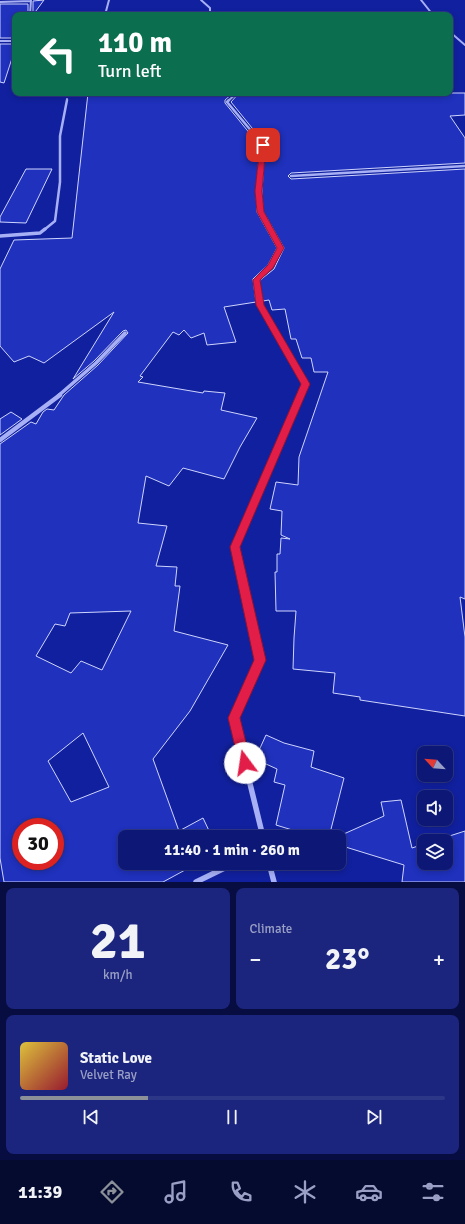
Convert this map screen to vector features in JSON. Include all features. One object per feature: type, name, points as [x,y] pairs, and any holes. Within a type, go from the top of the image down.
[{"type":"street","points":[[0,2],[31,0],[30,12]]},
{"type":"street","points":[[106,12],[108,0]]},
{"type":"street","points":[[201,0],[210,8],[210,12]]},
{"type":"street","points":[[421,0],[431,12]]},
{"type":"street","points":[[453,35],[465,45]]},
{"type":"street","points":[[0,41],[12,41]]},
{"type":"street","points":[[234,96],[227,102],[263,145],[259,191],[260,212],[281,248],[271,267],[256,280],[260,305],[306,384],[235,547],[260,660],[234,718],[261,830]]},
{"type":"street","points":[[0,236],[40,233],[55,221],[60,182],[60,136],[67,99]]},
{"type":"street","points":[[290,176],[465,166]]},
{"type":"street","points":[[0,440],[38,412],[91,369],[125,333]]},
{"type":"street","points":[[196,882],[221,870]]},
{"type":"street","points":[[271,870],[274,882]]},
{"type":"building","points":[[44,0],[35,12],[33,12],[33,1]]},
{"type":"building","points":[[0,4],[28,4],[28,12],[12,12],[12,38],[0,38]]},
{"type":"building","points":[[0,44],[12,44],[12,58],[4,83],[0,82]]},
{"type":"building","points":[[453,93],[465,93],[465,115],[450,116],[465,138],[465,163],[291,173],[288,176],[291,179],[465,169],[465,599],[460,597],[465,637],[465,716],[360,700],[360,697],[333,693],[335,673],[293,669],[296,611],[276,611],[275,572],[277,572],[277,554],[280,554],[281,538],[290,539],[281,535],[282,511],[270,509],[276,482],[298,485],[299,457],[328,372],[314,372],[311,358],[302,358],[296,339],[291,339],[285,309],[272,310],[269,300],[263,301],[259,281],[274,269],[284,248],[263,211],[262,191],[265,144],[231,102],[236,96],[453,96]]},
{"type":"building","points":[[88,96],[230,96],[225,100],[225,103],[260,146],[256,191],[257,212],[277,248],[268,265],[253,279],[256,302],[224,307],[236,342],[207,345],[204,333],[191,338],[184,330],[179,335],[173,332],[140,376],[143,377],[138,382],[203,393],[204,391],[225,393],[221,410],[257,418],[224,479],[183,468],[169,486],[146,476],[138,523],[167,526],[156,566],[177,567],[175,586],[180,586],[174,631],[228,645],[190,711],[153,759],[179,830],[118,830],[118,870],[185,870],[163,882],[4,882],[0,858],[0,444],[31,422],[36,424],[43,412],[47,409],[54,410],[64,395],[98,365],[128,333],[126,330],[123,331],[94,361],[73,379],[114,312],[44,363],[29,356],[14,362],[0,346],[0,269],[14,240],[72,238]],"holes":[[[131,611],[102,670],[81,661],[71,673],[36,656],[55,624],[65,626],[70,613]],[[83,733],[109,787],[71,802],[48,761]]]},
{"type":"building","points":[[26,169],[52,169],[26,223],[0,222],[0,217]]},
{"type":"building","points":[[11,412],[22,419],[0,435],[0,419]]},
{"type":"building","points":[[266,735],[284,743],[314,751],[311,767],[344,778],[331,830],[292,830],[276,825],[285,785],[274,782],[277,769],[255,759]]},
{"type":"building","points":[[401,800],[412,848],[417,846],[417,870],[453,870],[453,835],[465,831],[465,882],[402,882],[404,865],[346,847],[346,833],[384,816],[381,802]]},
{"type":"building","points":[[203,818],[209,830],[181,830]]},
{"type":"route","points":[[245,763],[234,718],[260,660],[235,547],[306,384],[298,373],[260,305],[256,280],[266,269],[271,267],[281,248],[260,212],[259,191],[263,145]]}]
